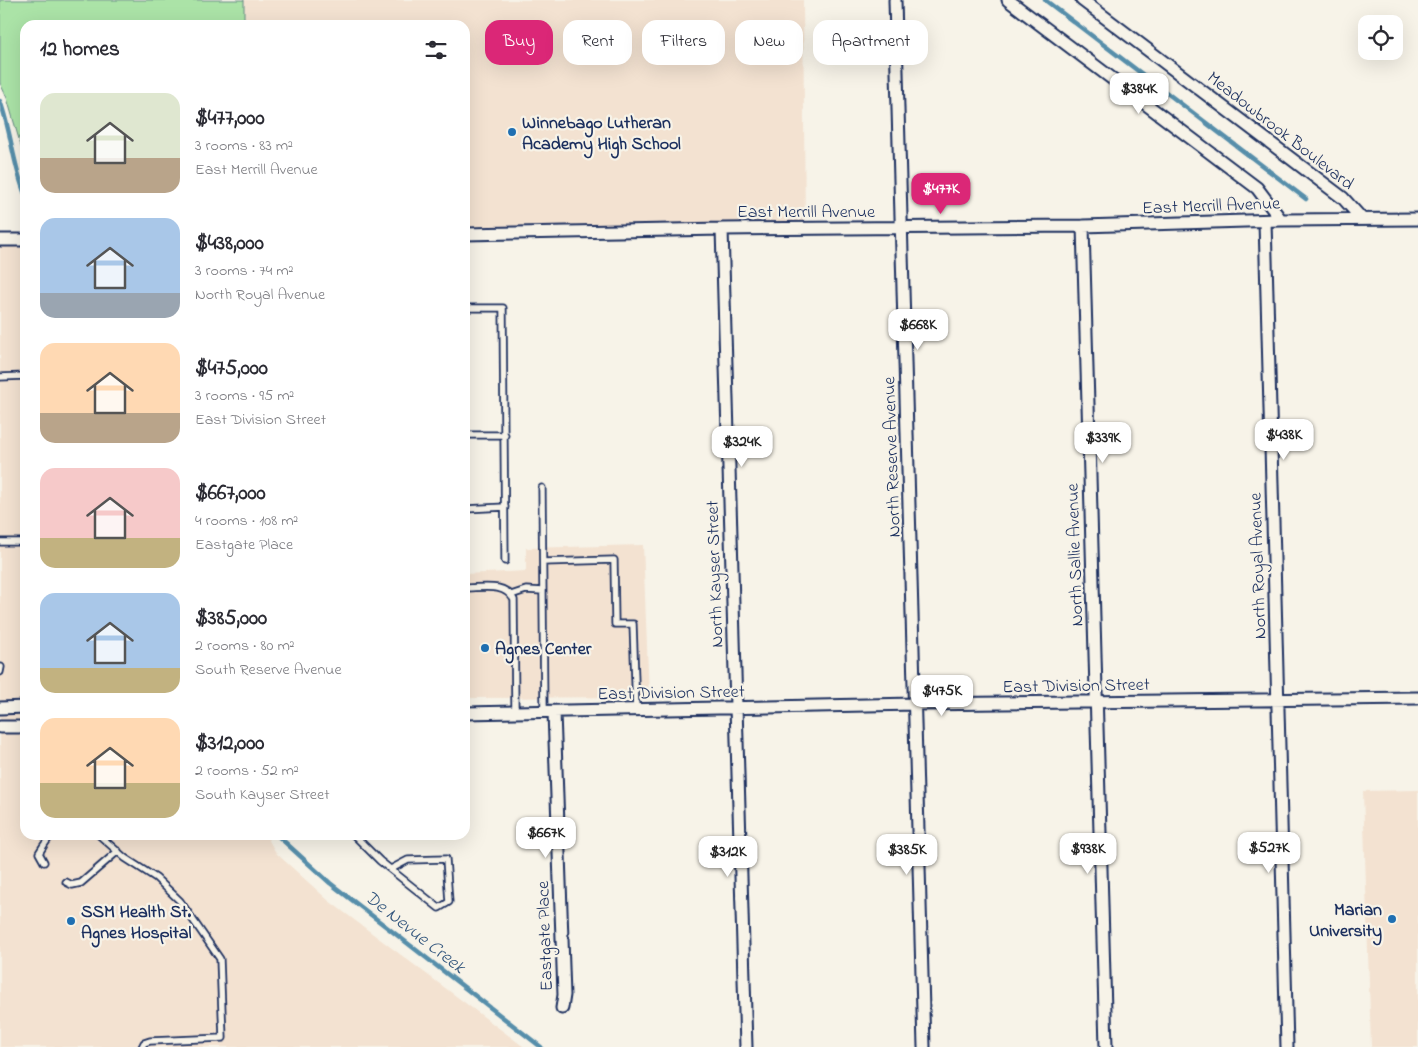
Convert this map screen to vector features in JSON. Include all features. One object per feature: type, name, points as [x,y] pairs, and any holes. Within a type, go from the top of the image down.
[{"type":"street","name":"North Reserve Avenue","points":[[895,0],[903,228],[924,1047]]},
{"type":"street","points":[[1008,0],[1257,188],[1281,220]]},
{"type":"street","name":"Meadowbrook Boulevard","points":[[1082,0],[1343,198],[1361,218]]},
{"type":"street","name":"East Merrill Avenue","points":[[470,234],[722,229],[1083,226],[1418,218]]},
{"type":"street","name":"North Royal Avenue","points":[[1265,221],[1286,1047]]},
{"type":"street","name":"North Sallie Avenue","points":[[1083,226],[1106,1047]]},
{"type":"street","name":"North Kayser Street","points":[[722,229],[746,1047]]},
{"type":"street","points":[[0,240],[20,240]]},
{"type":"street","name":"East Division Street","points":[[470,713],[915,704],[1418,698]]},
{"type":"street","points":[[0,708],[20,707]]},
{"type":"street","name":"Eastgate Place","points":[[549,712],[564,990],[562,1008]]},
{"type":"street","points":[[0,727],[20,727]]},
{"type":"lane","points":[[470,308],[503,308],[505,561]]},
{"type":"lane","points":[[0,377],[20,376]]},
{"type":"lane","points":[[470,435],[505,435]]},
{"type":"lane","points":[[542,488],[543,591],[549,712]]},
{"type":"lane","points":[[470,509],[505,508]]},
{"type":"lane","points":[[0,542],[20,542]]},
{"type":"lane","points":[[543,562],[614,560],[616,624],[633,624],[636,710]]},
{"type":"lane","points":[[470,588],[500,588],[511,595],[514,600],[515,712]]},
{"type":"lane","points":[[511,595],[526,590],[543,591]]},
{"type":"lane","points":[[44,862],[40,853],[47,840]]},
{"type":"lane","points":[[105,840],[156,878],[180,901],[220,959],[223,1038],[150,1040],[144,1043],[142,1047]]},
{"type":"lane","points":[[359,840],[391,869],[439,908],[449,902],[446,859],[408,860],[391,869]]},
{"type":"lane","points":[[66,882],[72,885],[81,883],[118,851]]},
{"type":"shaded area","points":[[244,0],[803,0],[805,229],[470,234],[470,20],[244,20]]},
{"type":"shaded area","points":[[0,240],[20,240],[20,840],[269,840],[276,853],[329,901],[524,1047],[0,1047]]},
{"type":"shaded area","points":[[643,545],[649,697],[470,698],[470,574],[526,571],[526,548]]},
{"type":"shaded area","name":"Marian University","points":[[1418,790],[1418,1047],[1371,1047],[1363,791]]},
{"type":"green space","points":[[0,0],[244,0],[244,20],[20,20],[20,143],[7,98],[0,83]]},
{"type":"waterway","points":[[1045,0],[1306,199]]},
{"type":"waterway","name":"De Nevue Creek","points":[[0,101],[20,178]]},
{"type":"waterway","name":"De Nevue Creek","points":[[283,840],[330,883],[541,1047]]},
{"type":"place","name":"Winnebago Lutheran Academy High School","points":[[512,132]]},
{"type":"place","name":"Agnes Center","points":[[485,648]]},
{"type":"place","name":"Marian University","points":[[1392,919]]},
{"type":"place","name":"SSM Health St. Agnes Hospital","points":[[71,921]]}]
